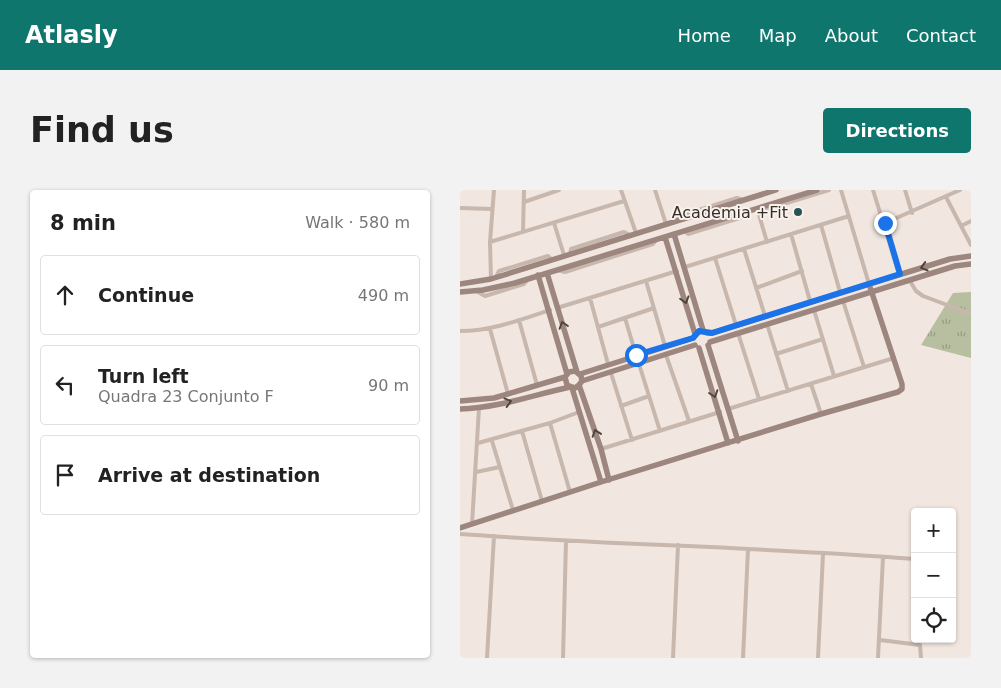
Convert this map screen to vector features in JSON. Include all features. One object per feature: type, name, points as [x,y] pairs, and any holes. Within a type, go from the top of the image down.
[{"type":"street","points":[[493,278],[490,242],[494,190]]},
{"type":"street","points":[[522,232],[524,190]]},
{"type":"street","points":[[524,202],[557,190]]},
{"type":"street","points":[[621,190],[633,234]]},
{"type":"street","points":[[656,190],[666,224]]},
{"type":"street","points":[[751,190],[758,194]]},
{"type":"street","points":[[460,284],[475,283],[493,278],[758,194],[777,190],[781,201]]},
{"type":"street","points":[[460,292],[476,291],[547,273],[817,190]]},
{"type":"street","points":[[759,207],[768,209],[829,190]]},
{"type":"street","points":[[460,528],[821,414],[898,392],[902,389],[841,190]]},
{"type":"street","points":[[873,190],[900,274]]},
{"type":"street","points":[[905,190],[912,213]]},
{"type":"street","points":[[885,223],[912,213],[960,190]]},
{"type":"street","points":[[946,197],[971,245]]},
{"type":"street","points":[[674,222],[680,216],[737,198],[743,200]]},
{"type":"street","points":[[490,242],[624,201]]},
{"type":"street","points":[[759,207],[767,242]]},
{"type":"street","points":[[460,208],[492,209]]},
{"type":"street","points":[[710,210],[713,221]]},
{"type":"street","points":[[684,231],[688,234],[746,216],[749,210]]},
{"type":"street","points":[[685,267],[849,216]]},
{"type":"street","points":[[961,226],[971,221]]},
{"type":"street","points":[[554,223],[567,254]]},
{"type":"street","points":[[821,225],[840,292]]},
{"type":"street","points":[[567,254],[571,249],[624,232],[633,234]]},
{"type":"street","points":[[674,234],[705,332],[710,337],[709,343],[738,440]]},
{"type":"street","points":[[791,234],[810,301]]},
{"type":"street","points":[[665,236],[728,443]]},
{"type":"street","points":[[557,270],[565,272],[653,244],[656,239]]},
{"type":"street","points":[[599,245],[602,256]]},
{"type":"street","points":[[744,249],[765,316]]},
{"type":"street","points":[[460,401],[509,395],[566,375],[572,371],[579,373],[705,332],[736,325],[950,259],[971,256]]},
{"type":"street","points":[[716,258],[736,325]]},
{"type":"street","points":[[460,409],[479,408],[571,387],[666,355],[697,346],[704,348],[709,343],[738,333],[955,266],[971,264]]},
{"type":"street","points":[[557,308],[677,271]]},
{"type":"street","points":[[756,288],[802,271]]},
{"type":"street","points":[[547,273],[610,480]]},
{"type":"street","points":[[538,275],[550,310],[566,375],[566,383],[571,387],[602,482]]},
{"type":"street","points":[[646,281],[664,346]]},
{"type":"street","points":[[910,281],[916,291],[923,296],[971,314]]},
{"type":"street","points":[[590,298],[608,364]]},
{"type":"street","points":[[843,301],[864,367]]},
{"type":"street","points":[[598,327],[654,308]]},
{"type":"street","points":[[460,330],[490,329],[550,310]]},
{"type":"street","points":[[814,310],[834,376]]},
{"type":"street","points":[[624,318],[636,355]]},
{"type":"street","points":[[519,320],[537,386]]},
{"type":"street","points":[[767,324],[788,391]]},
{"type":"street","points":[[490,329],[509,395]]},
{"type":"street","points":[[738,333],[759,400]]},
{"type":"street","points":[[776,354],[823,339]]},
{"type":"street","points":[[666,355],[690,421]]},
{"type":"street","points":[[728,409],[894,358]]},
{"type":"street","points":[[639,364],[660,431]]},
{"type":"street","points":[[611,373],[632,440]]},
{"type":"street","points":[[811,384],[821,414]]},
{"type":"street","points":[[621,406],[649,396]]},
{"type":"street","points":[[472,524],[479,408]]},
{"type":"street","points":[[478,443],[522,432],[579,412]]},
{"type":"street","points":[[601,449],[720,412]]},
{"type":"street","points":[[550,423],[570,492]]},
{"type":"street","points":[[522,432],[542,501]]},
{"type":"street","points":[[492,441],[514,510]]},
{"type":"street","points":[[476,472],[500,467]]},
{"type":"street","points":[[460,534],[566,542],[678,545],[911,559]]},
{"type":"street","points":[[487,658],[494,536]]},
{"type":"street","points":[[563,658],[566,542]]},
{"type":"street","points":[[673,658],[678,545]]},
{"type":"street","points":[[743,658],[748,549]]},
{"type":"street","points":[[818,658],[823,554]]},
{"type":"street","points":[[878,658],[883,557]]},
{"type":"street","points":[[880,640],[920,645],[920,658]]},
{"type":"green space","points":[[971,292],[971,358],[921,345],[953,293]]},
{"type":"place","name":"Academia +Fit","points":[[798,212]]},
{"type":"route","points":[[636,355],[693,338],[699,331],[703,330],[712,333],[900,274],[885,223]]}]
